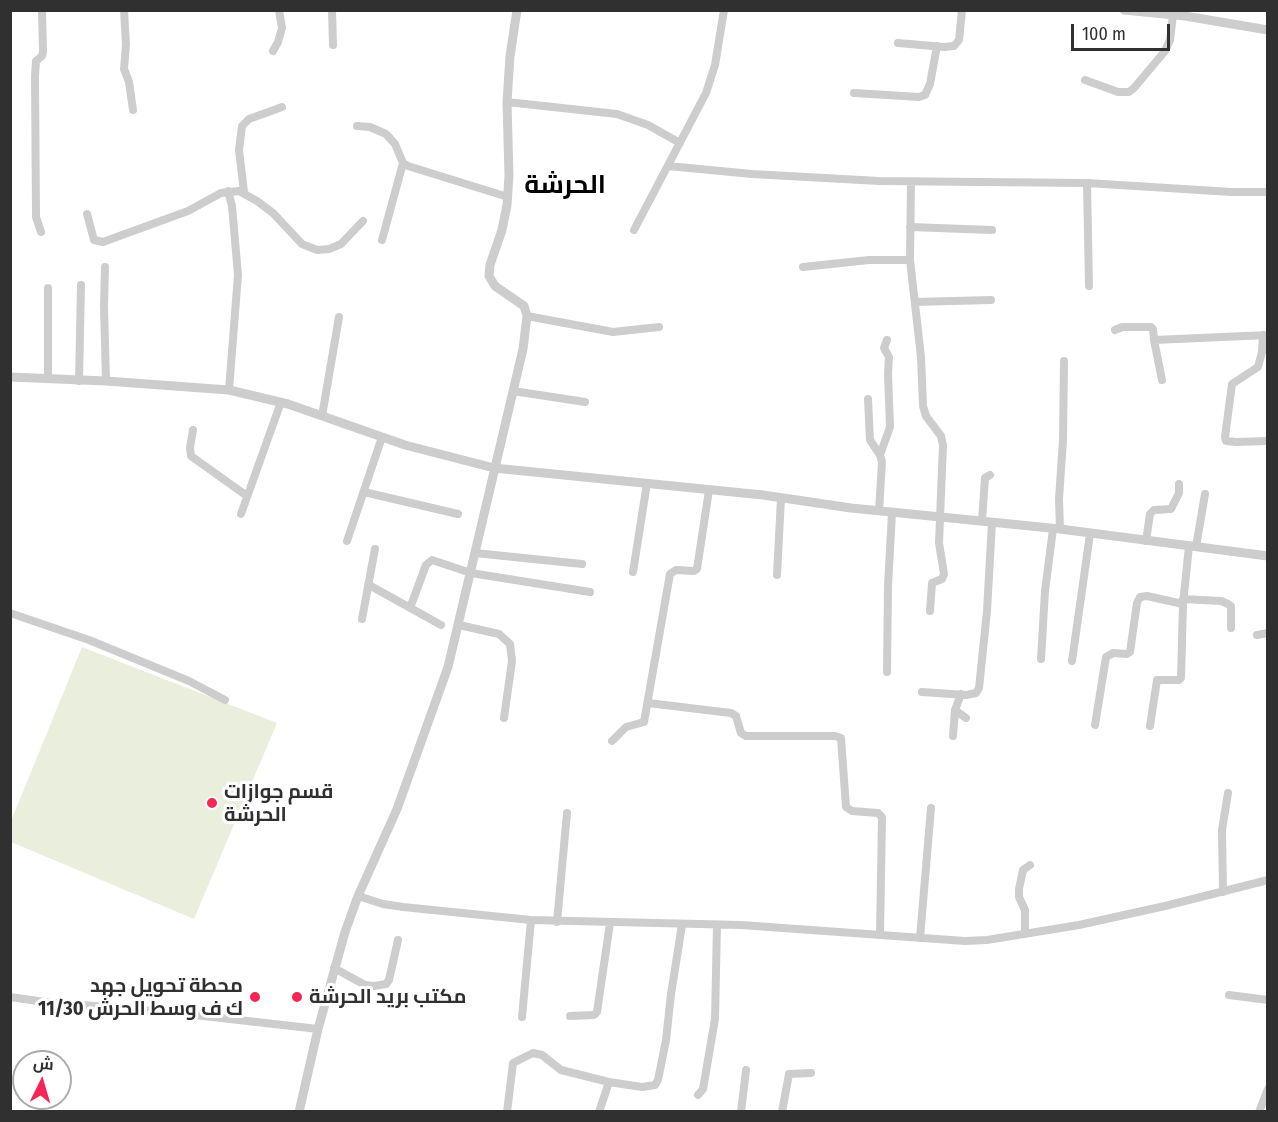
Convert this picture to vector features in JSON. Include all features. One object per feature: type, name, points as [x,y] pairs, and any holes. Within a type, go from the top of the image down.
[{"type":"street","points":[[41,232],[36,217],[35,76],[36,62],[43,52],[42,10]]},
{"type":"street","points":[[124,10],[126,45],[124,69],[129,82],[133,110]]},
{"type":"street","points":[[273,51],[282,28],[279,10]]},
{"type":"street","points":[[332,10],[333,45]]},
{"type":"street","points":[[299,1112],[334,968],[358,896],[397,809],[448,667],[525,337],[527,316],[524,306],[495,286],[489,276],[508,197],[507,102],[510,56],[518,10]]},
{"type":"street","points":[[634,231],[712,78],[724,10]]},
{"type":"street","points":[[898,43],[950,47],[957,43],[962,10]]},
{"type":"street","points":[[1124,10],[1268,30]]},
{"type":"street","points":[[1085,80],[1118,92],[1129,92],[1165,51],[1170,40],[1173,15]]},
{"type":"street","points":[[854,93],[919,97],[925,95],[930,84],[937,46]]},
{"type":"street","points":[[507,102],[617,114],[648,125],[680,143]]},
{"type":"street","points":[[244,192],[239,150],[242,126],[249,119],[282,107]]},
{"type":"street","points":[[357,126],[370,127],[386,134],[395,144],[403,163],[382,240]]},
{"type":"street","points":[[403,163],[414,169],[508,197]]},
{"type":"street","points":[[668,166],[753,174],[911,182],[1087,183],[1268,192]]},
{"type":"street","points":[[911,182],[910,260],[921,351],[924,411],[943,442],[940,552],[944,574],[942,579],[932,583],[930,611]]},
{"type":"street","points":[[1087,183],[1089,286]]},
{"type":"street","points":[[228,191],[232,206],[238,275],[229,390]]},
{"type":"street","points":[[87,214],[92,237],[98,242],[103,242],[188,211],[228,191],[244,192],[273,213],[302,244],[312,249],[329,249],[341,244],[363,221]]},
{"type":"street","points":[[910,227],[992,230]]},
{"type":"street","points":[[803,267],[869,260],[910,260]]},
{"type":"street","points":[[105,267],[106,381]]},
{"type":"street","points":[[79,381],[81,285]]},
{"type":"street","points":[[48,288],[48,379]]},
{"type":"street","points":[[915,302],[991,300]]},
{"type":"street","points":[[527,316],[613,332],[659,327]]},
{"type":"street","points":[[322,416],[339,317]]},
{"type":"street","points":[[1115,330],[1122,327],[1151,327],[1153,329],[1162,380]]},
{"type":"street","points":[[1154,339],[1265,335],[1258,367],[1232,384],[1225,437],[1226,441],[1236,442],[1268,441]]},
{"type":"street","points":[[880,455],[890,426],[888,374],[890,357],[884,348],[887,340]]},
{"type":"street","points":[[1041,660],[1045,591],[1059,499],[1063,440],[1064,361]]},
{"type":"street","points":[[10,377],[229,390],[281,402],[382,437],[494,468],[1056,529],[1268,556]]},
{"type":"street","points":[[513,391],[585,402]]},
{"type":"street","points":[[868,399],[870,440],[880,455],[882,464],[879,511]]},
{"type":"street","points":[[241,514],[281,402]]},
{"type":"street","points":[[193,430],[190,448],[192,456],[247,496]]},
{"type":"street","points":[[347,541],[382,437]]},
{"type":"street","points":[[982,521],[985,478],[990,475]]},
{"type":"street","points":[[633,572],[647,483]]},
{"type":"street","points":[[1146,541],[1150,514],[1154,510],[1171,509],[1179,493],[1179,484]]},
{"type":"street","points":[[612,741],[626,727],[644,722],[670,574],[676,570],[694,572],[697,569],[709,490]]},
{"type":"street","points":[[364,492],[458,514]]},
{"type":"street","points":[[1150,726],[1157,680],[1179,680],[1181,678],[1183,601],[1192,547],[1205,494]]},
{"type":"street","points":[[777,574],[781,498]]},
{"type":"street","points":[[887,672],[892,513]]},
{"type":"street","points":[[922,692],[976,693],[980,684],[992,523]]},
{"type":"street","points":[[1072,662],[1090,534]]},
{"type":"street","points":[[362,619],[375,549]]},
{"type":"street","points":[[476,553],[582,564]]},
{"type":"street","points":[[411,608],[429,561],[440,561],[471,573],[590,592]]},
{"type":"street","points":[[369,585],[441,625]]},
{"type":"street","points":[[1095,725],[1106,657],[1109,654],[1130,652],[1138,600],[1143,596],[1183,601],[1221,601],[1231,606],[1231,628]]},
{"type":"street","points":[[10,612],[89,640],[189,681],[225,700]]},
{"type":"street","points":[[459,625],[499,634],[510,644],[512,661],[504,718]]},
{"type":"street","points":[[1257,635],[1268,633]]},
{"type":"street","points":[[953,736],[955,710],[961,694]]},
{"type":"street","points":[[648,703],[731,713],[736,716],[741,733],[746,736],[836,736],[841,738],[846,807],[852,812],[878,813],[882,817],[880,935]]},
{"type":"street","points":[[955,710],[966,718]]},
{"type":"street","points":[[1222,892],[1221,844],[1228,793]]},
{"type":"street","points":[[920,938],[931,808]]},
{"type":"street","points":[[558,922],[567,813]]},
{"type":"street","points":[[1025,934],[1025,910],[1018,897],[1023,870],[1030,865]]},
{"type":"street","points":[[358,896],[403,908],[558,922],[717,925],[987,940],[1078,925],[1268,880]]},
{"type":"street","points":[[522,1017],[531,920]]},
{"type":"street","points":[[570,1016],[594,1015],[597,1012],[610,923]]},
{"type":"street","points":[[507,1112],[513,1063],[526,1055],[537,1054],[558,1069],[609,1082],[649,1087],[658,1080],[682,925]]},
{"type":"street","points":[[698,1095],[703,1089],[715,1019],[717,925]]},
{"type":"street","points":[[334,968],[365,985],[386,984],[389,980],[398,939]]},
{"type":"street","points":[[1229,995],[1268,1000]]},
{"type":"street","points":[[10,998],[168,1012],[318,1029]]},
{"type":"street","points":[[741,1112],[747,1070]]},
{"type":"street","points":[[782,1112],[789,1074],[811,1073]]},
{"type":"street","points":[[599,1112],[609,1082]]},
{"type":"street","points":[[1259,1112],[1268,1089]]},
{"type":"green space","points":[[82,647],[277,723],[194,919],[11,842],[11,821]]},
{"type":"place","name":"قسم جوازات الحرشة","points":[[212,803]]},
{"type":"place","name":"محطة تحويل جهد 11/30 ك ف وسط الحرش","points":[[255,997]]},
{"type":"place","name":"مكتب بريد الحرشة","points":[[297,997]]},
{"type":"district","name":"الحرشة","points":[[565,186]]}]
